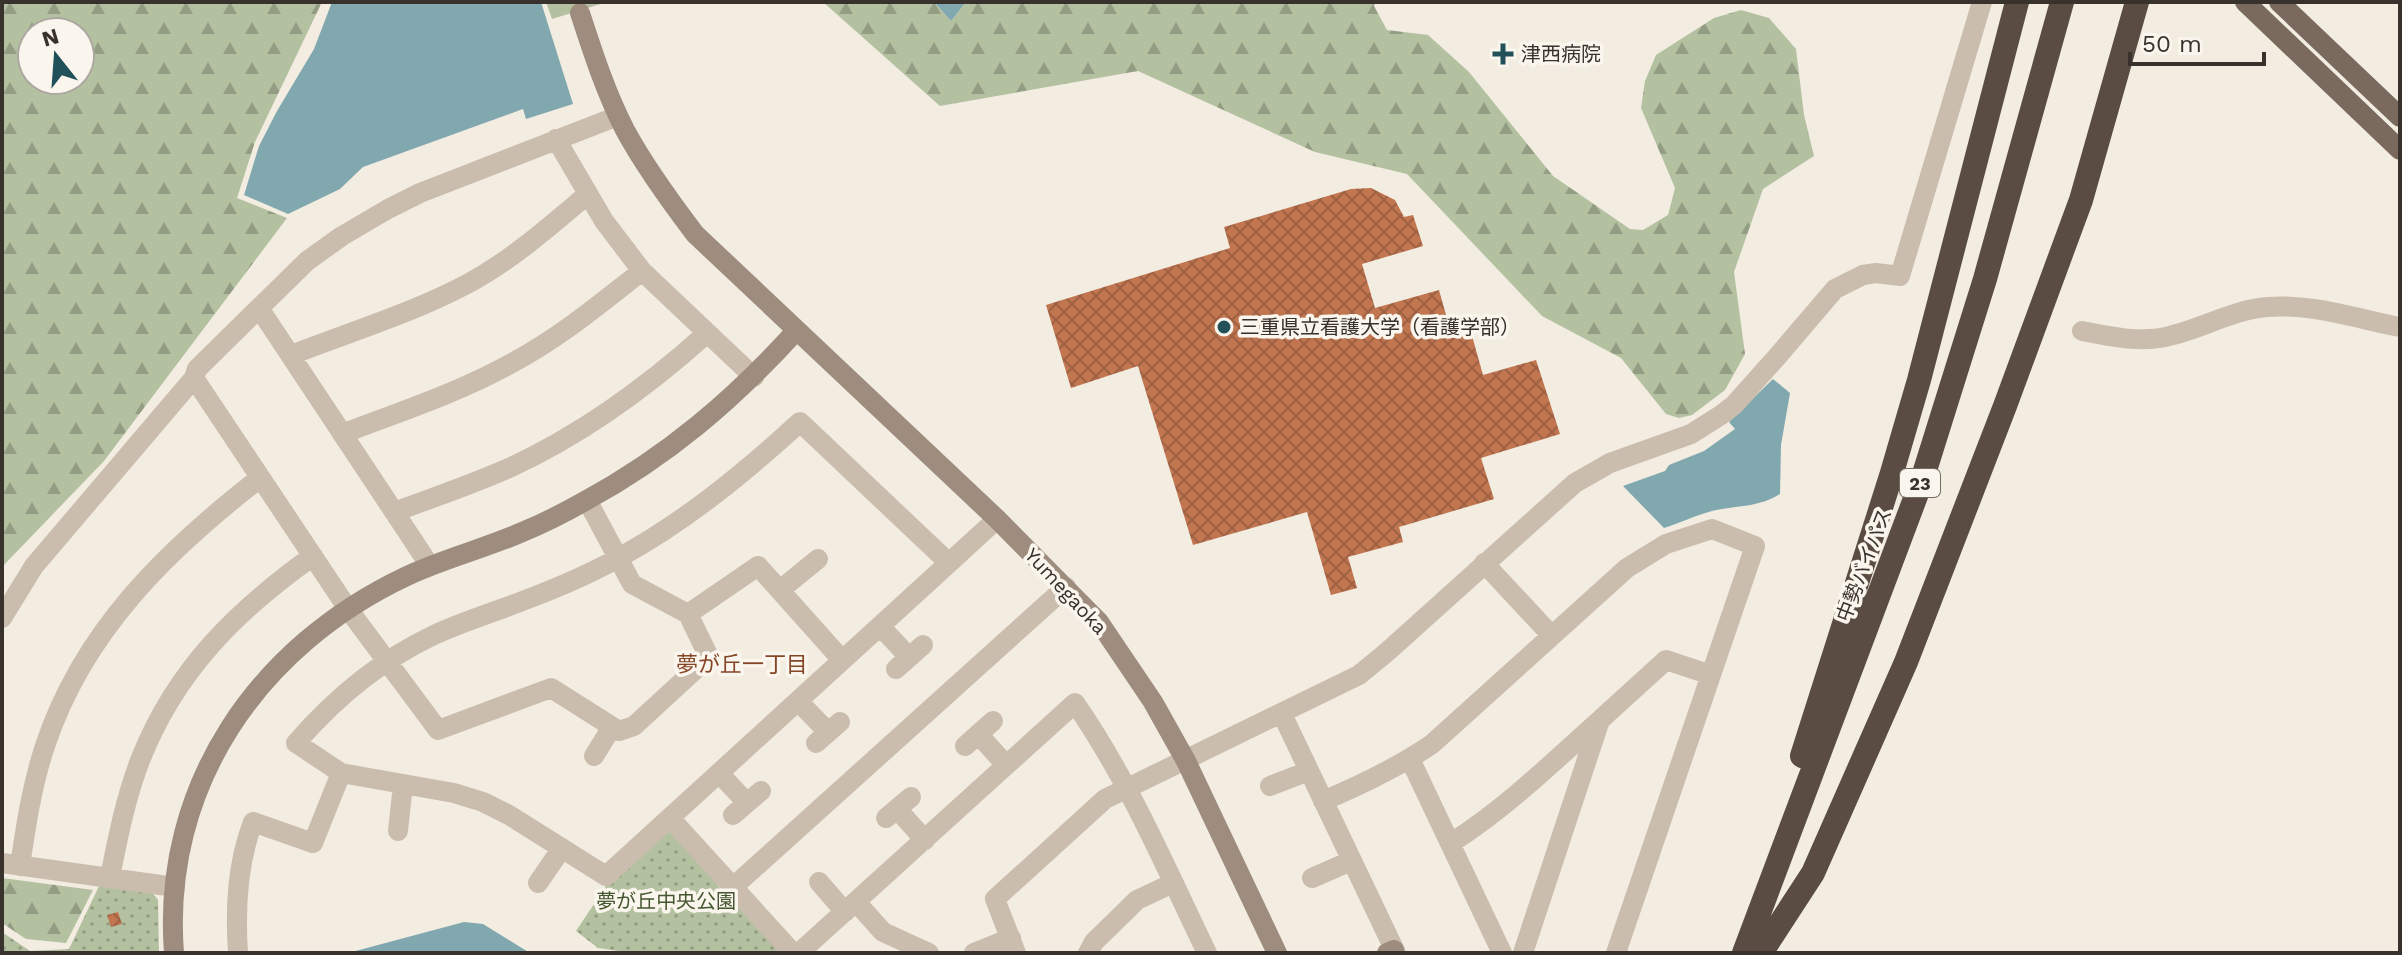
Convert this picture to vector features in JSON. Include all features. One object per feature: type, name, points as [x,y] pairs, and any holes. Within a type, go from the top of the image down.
[{"type":"highway","points":[[1742,953],[1919,380],[2017,2]]},
{"type":"highway","name":"中勢バイパス","points":[[1742,953],[1922,480],[1985,279],[2062,2]]},
{"type":"highway","points":[[1761,953],[1813,873],[1906,662],[2081,200],[2137,2]]},
{"type":"main road","points":[[2245,2],[2400,150]]},
{"type":"main road","points":[[2279,2],[2400,117]]},
{"type":"street","points":[[974,953],[1014,945],[995,899],[1105,799],[1359,675],[1561,493],[1589,473],[1610,463],[1691,434],[1734,405],[1835,289],[1863,275],[1900,276],[1982,2]]},
{"type":"street","name":"Yumegaoka","points":[[580,13],[618,116],[663,191],[695,234],[997,519],[1099,622],[1153,702],[1186,761],[1277,953]]},
{"type":"street","points":[[2,618],[34,566],[194,378],[197,369],[307,261],[376,215],[420,193],[618,116]]},
{"type":"street","points":[[556,139],[604,221],[642,271],[754,377]]},
{"type":"street","points":[[291,355],[468,283],[530,243],[588,194]]},
{"type":"street","points":[[342,434],[444,395],[512,363],[558,335],[642,271]]},
{"type":"street","points":[[2082,331],[2124,339],[2149,339],[2171,336],[2226,315],[2266,307],[2295,307],[2400,327]]},
{"type":"street","points":[[259,308],[430,566]]},
{"type":"street","points":[[174,953],[175,887],[185,828],[193,803],[210,762],[240,711],[295,651],[329,622],[377,591],[430,566],[519,534],[587,500],[662,454],[725,404],[796,331]]},
{"type":"street","points":[[394,512],[509,467],[558,443],[644,386],[706,334]]},
{"type":"street","points":[[194,378],[348,609],[438,730],[551,688],[619,731],[634,726],[709,657],[688,614],[632,584],[587,500]]},
{"type":"street","points":[[949,563],[800,422],[747,470],[709,499],[619,558],[402,651],[331,705],[296,743],[341,773],[454,793],[483,802],[606,876],[842,660],[880,626],[949,563],[997,519]]},
{"type":"street","points":[[175,887],[11,865],[45,744],[71,687],[116,613],[153,571],[206,520],[260,478]]},
{"type":"street","points":[[1323,801],[1370,781],[1410,759],[1449,730],[1627,568],[1666,544],[1712,529],[1755,546],[1616,953]]},
{"type":"street","points":[[110,877],[120,826],[141,759],[184,678],[247,607],[313,556]]},
{"type":"street","points":[[780,590],[818,558]]},
{"type":"street","points":[[1484,563],[1552,636]]},
{"type":"street","points":[[688,614],[758,566],[842,660]]},
{"type":"street","points":[[732,888],[1066,587]]},
{"type":"street","points":[[880,626],[909,657]]},
{"type":"street","points":[[1451,843],[1512,800],[1666,660],[1711,675]]},
{"type":"street","points":[[798,701],[828,732]]},
{"type":"street","points":[[670,818],[732,888],[796,953],[851,907],[1075,703],[1129,788],[1207,953]]},
{"type":"street","points":[[1282,714],[1392,952]]},
{"type":"street","points":[[1523,953],[1600,720]]},
{"type":"street","points":[[594,756],[612,727]]},
{"type":"street","points":[[979,734],[1006,765]]},
{"type":"street","points":[[1410,759],[1502,953]]},
{"type":"street","points":[[1271,787],[1309,771]]},
{"type":"street","points":[[238,953],[239,877],[243,847],[253,822],[313,843],[341,773]]},
{"type":"street","points":[[719,773],[747,803]]},
{"type":"street","points":[[399,831],[403,784]]},
{"type":"street","points":[[898,808],[925,840]]},
{"type":"street","points":[[537,883],[562,848]]},
{"type":"street","points":[[1312,879],[1351,861]]},
{"type":"street","points":[[819,882],[883,932],[929,953]]},
{"type":"street","points":[[1088,953],[1094,942],[1137,900],[1173,883]]},
{"type":"green space","points":[[2,2],[322,2],[255,142],[237,198],[287,218],[104,461],[2,567]]},
{"type":"green space","points":[[546,2],[607,2],[552,19]]},
{"type":"green space","points":[[823,2],[934,2],[951,21],[966,2],[1375,2],[1374,6],[1387,30],[1428,35],[1469,72],[1553,176],[1630,229],[1643,230],[1668,215],[1675,188],[1641,108],[1645,81],[1656,55],[1714,18],[1741,10],[1769,18],[1796,49],[1804,115],[1814,156],[1763,189],[1734,272],[1745,354],[1725,390],[1692,415],[1679,418],[1666,414],[1621,358],[1542,316],[1407,174],[1315,152],[1138,71],[940,106]]},
{"type":"green space","name":"夢が丘中央公園","points":[[669,828],[713,874],[732,903],[745,909],[784,953],[632,953],[598,948],[576,931],[606,886]]},
{"type":"green space","points":[[2,878],[93,890],[66,943],[26,939],[2,923]]},
{"type":"green space","points":[[100,884],[151,891],[158,900],[159,953],[2,953],[2,932],[30,951],[69,949]]},
{"type":"water","points":[[332,2],[541,2],[573,104],[526,119],[523,109],[363,167],[340,189],[288,214],[244,195],[259,146],[314,49]]},
{"type":"water","points":[[934,2],[966,2],[951,21]]},
{"type":"water","points":[[1773,379],[1790,393],[1781,445],[1780,494],[1755,504],[1706,513],[1664,528],[1623,486],[1665,471],[1669,465],[1704,451],[1735,429],[1729,422]]},
{"type":"water","points":[[464,922],[483,924],[530,953],[348,953]]},
{"type":"building","points":[[1371,188],[1395,200],[1404,217],[1413,215],[1423,246],[1362,264],[1375,308],[1439,290],[1450,329],[1469,325],[1483,375],[1536,360],[1560,434],[1481,458],[1494,499],[1399,527],[1403,542],[1348,557],[1357,588],[1331,595],[1307,512],[1193,545],[1138,366],[1071,388],[1046,305],[1230,248],[1224,227],[1351,189]]},
{"type":"building","points":[[118,912],[122,924],[111,927],[107,915]]},
{"type":"place","name":"津西病院","points":[[1503,54]]},
{"type":"place","name":"三重県立看護大学（看護学部）","points":[[1224,327]]},
{"type":"district","name":"夢が丘一丁目","points":[[742,664]]}]
